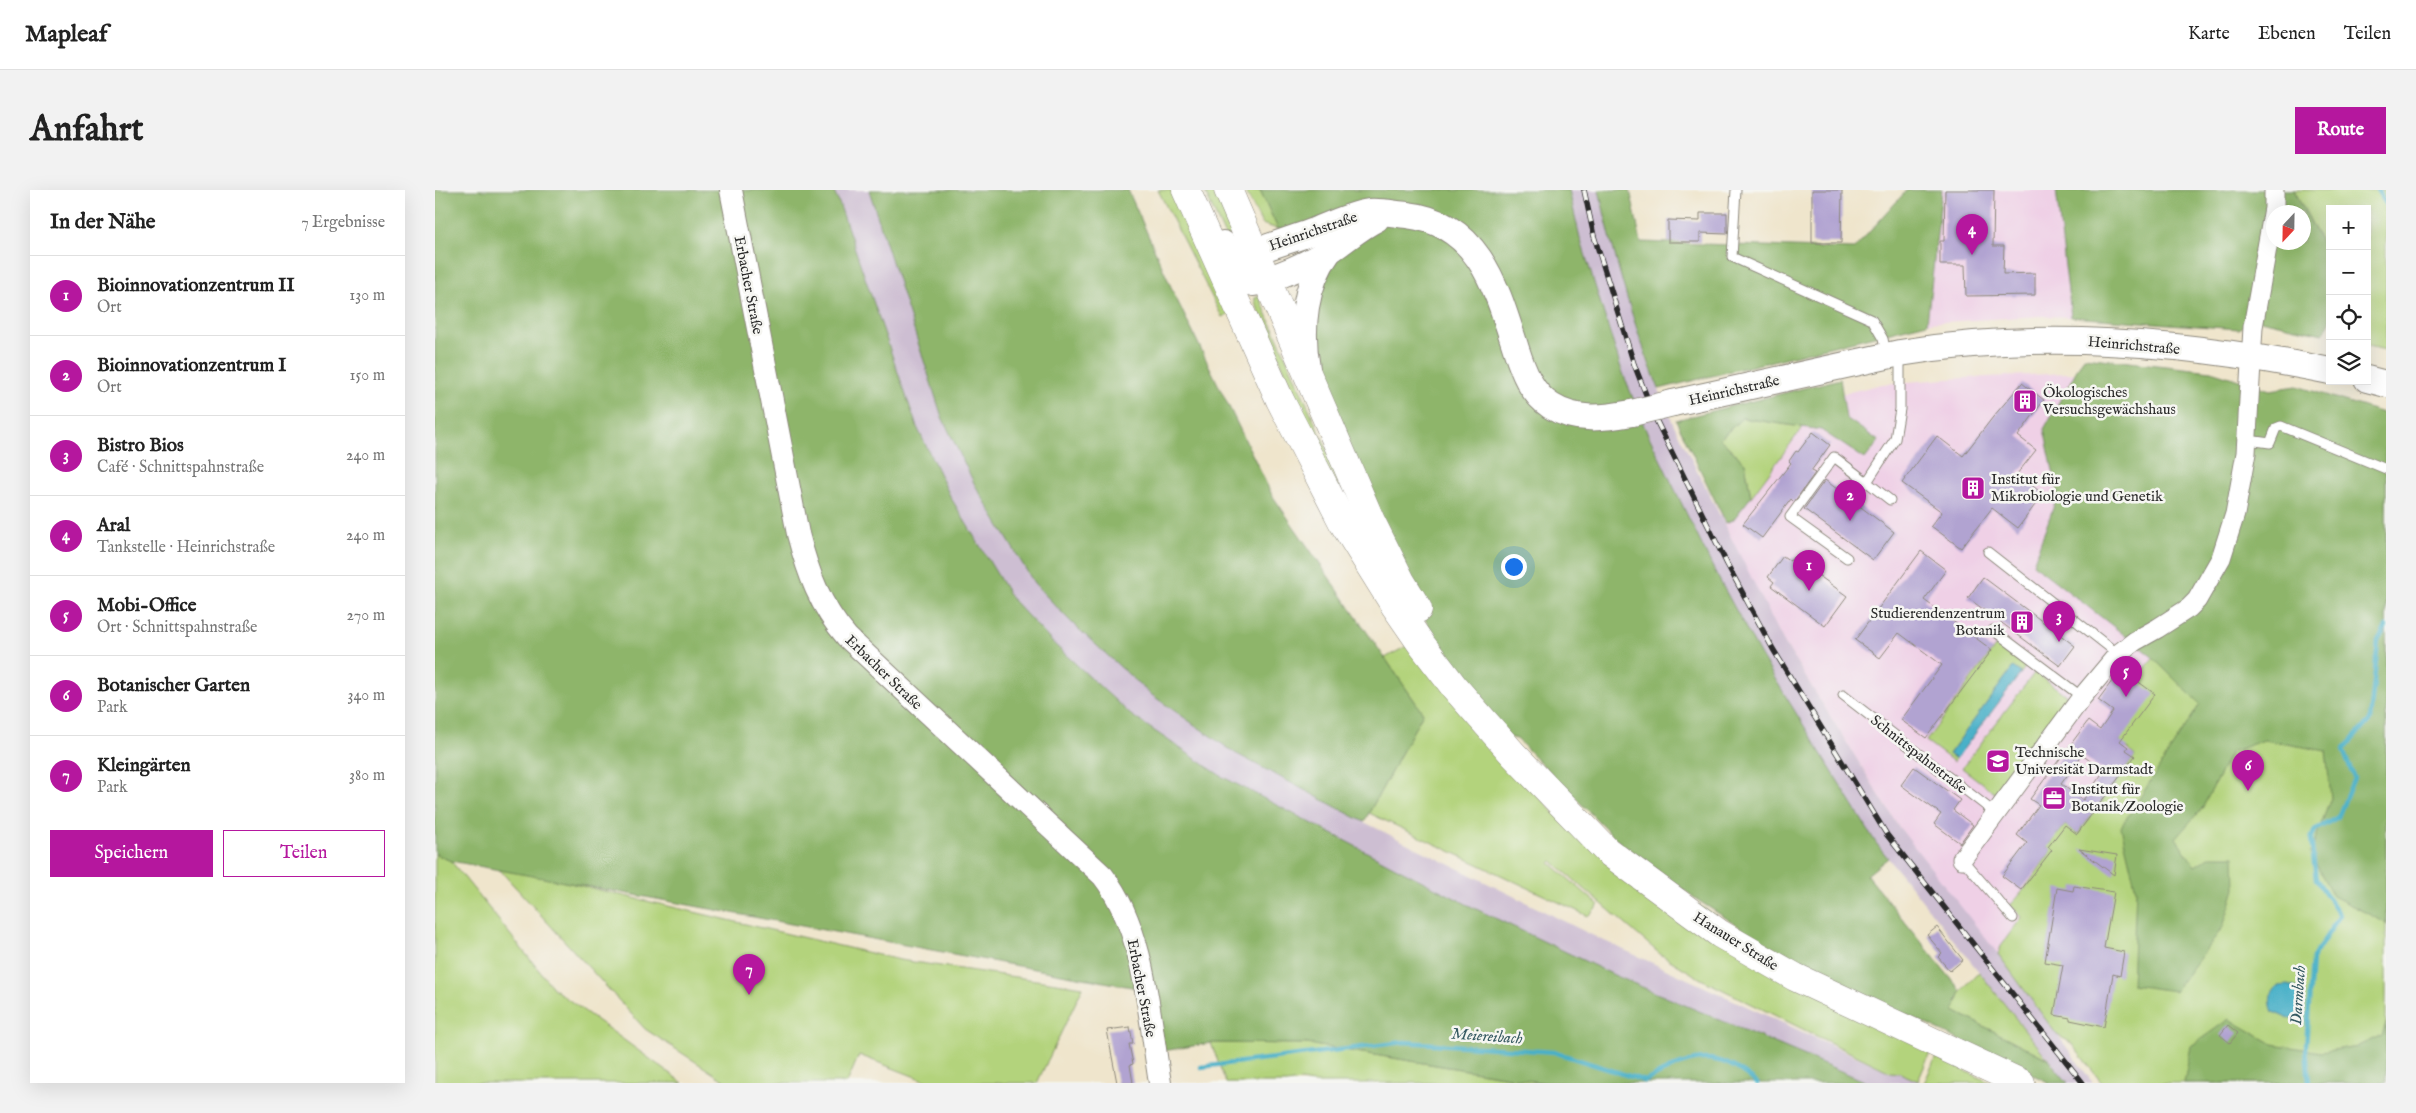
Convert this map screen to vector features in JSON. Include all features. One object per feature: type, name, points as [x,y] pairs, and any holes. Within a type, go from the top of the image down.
[{"type":"main road","points":[[1186,190],[1238,265],[1266,280],[1371,521],[1401,581],[1496,734]]},
{"type":"main road","points":[[1198,190],[1238,265]]},
{"type":"main road","points":[[1228,190],[1238,265],[1280,400],[1342,521],[1390,599],[1455,688],[1496,734]]},
{"type":"main road","name":"Heinrichstraße","points":[[1238,265],[1357,215],[1370,212],[1430,219],[1453,232],[1477,255],[1493,279],[1524,373],[1542,400],[1552,407],[1577,417],[1609,417],[1632,413],[1894,354],[1961,345],[2060,340],[2250,355],[2326,370]]},
{"type":"main road","points":[[1266,280],[1299,267],[1330,250],[1374,220],[1396,214]]},
{"type":"main road","points":[[1311,384],[1306,365],[1306,302],[1313,276],[1330,250]]},
{"type":"main road","points":[[2371,380],[2386,384]]},
{"type":"main road","name":"Hanauer Straße","points":[[1496,734],[1607,851],[1720,934],[1795,977],[2021,1083]]},
{"type":"street","name":"Erbacher Straße","points":[[731,190],[798,534],[812,582],[820,601],[847,637],[1103,876],[1114,891],[1128,921],[1138,955],[1160,1083]]},
{"type":"street","points":[[1962,859],[2082,697],[2118,654],[2135,641],[2176,617],[2197,600],[2221,558],[2235,514],[2248,440],[2250,355],[2253,327],[2274,208],[2274,190]]},
{"type":"lane","points":[[1736,190],[1732,257],[1872,320],[1894,354],[1900,409],[1895,439],[1867,482]]},
{"type":"lane","points":[[2248,440],[2270,443],[2276,428],[2281,426],[2386,469]]},
{"type":"lane","points":[[1847,558],[1790,517],[1833,458],[1890,500]]},
{"type":"lane","points":[[1988,552],[2118,654]]},
{"type":"lane","points":[[1993,630],[2082,697]]},
{"type":"lane","name":"Schnittspahnstraße","points":[[1843,695],[1995,813]]},
{"type":"lane","points":[[1962,859],[2013,918]]},
{"type":"shaded area","points":[[833,190],[869,190],[870,192],[942,417],[975,485],[1235,753],[1364,822],[1598,938],[1890,1072],[1900,1073],[1923,1083],[1869,1083],[1616,976],[1472,907],[1221,776],[1131,715],[1053,643],[1012,599],[951,498],[917,427]]},
{"type":"shaded area","points":[[1569,190],[1599,190],[1609,232],[1647,360],[1672,421],[1784,642],[1899,827],[1998,954],[2093,1083],[2068,1083],[1876,843],[1761,656],[1714,570],[1644,426],[1621,368],[1580,238]]},
{"type":"shaded area","points":[[1942,190],[2056,190],[2071,317],[2040,316],[1927,323]]},
{"type":"shaded area","name":"Technische Universität Darmstadt","points":[[2067,373],[2232,388],[2236,450],[2057,1035],[1899,827],[1784,642],[1738,554],[1685,433],[1882,384]]},
{"type":"green space","points":[[435,190],[833,190],[917,427],[951,498],[1012,599],[1053,643],[1131,715],[1221,776],[1472,907],[1616,976],[1869,1083],[1546,1083],[1307,1044],[1211,1043],[1163,1051],[1153,991],[451,861],[435,854]]},
{"type":"green space","points":[[869,190],[1128,190],[1176,298],[1272,495],[1423,713],[1364,822],[1235,753],[1149,693],[1072,623],[1034,583],[975,485],[942,417]]},
{"type":"green space","points":[[1158,190],[1179,190],[1234,311],[1222,317]]},
{"type":"green space","points":[[1204,190],[1214,190],[1239,245],[1231,249]]},
{"type":"green space","points":[[1245,190],[1260,190],[1278,229],[1262,224]]},
{"type":"green space","points":[[1260,190],[1569,190],[1580,238],[1621,368],[1644,426],[1714,570],[1761,656],[1876,843],[1888,858],[1867,875],[1961,991],[1954,1011],[2048,1059],[2068,1083],[2050,1083],[1869,997],[1776,950],[1696,899],[1619,842],[1517,739],[1496,734],[1401,581],[1312,357],[1312,318],[1335,255],[1286,229],[1278,229]]},
{"type":"green space","points":[[1599,190],[1630,190],[1641,242],[1854,249],[1907,190],[1942,190],[1927,323],[1659,389],[1625,291]]},
{"type":"green space","points":[[2056,190],[2294,190],[2302,205],[2266,205],[2266,250],[2311,250],[2311,223],[2326,251],[2326,329],[2323,334],[2256,319],[2239,329],[2071,317]]},
{"type":"green space","points":[[2294,190],[2386,190],[2386,350],[2371,347],[2371,205],[2326,205],[2326,251],[2311,223],[2311,205],[2302,205]]},
{"type":"green space","points":[[1259,296],[1361,526],[1336,489],[1255,302],[1255,298]]},
{"type":"green space","points":[[2084,357],[2211,371],[2270,390],[2297,386],[2386,414],[2386,923],[2333,896],[2310,853],[2331,798],[2326,751],[2264,740],[2231,752],[2203,807],[2176,838],[2195,866],[2211,856],[2234,856],[2235,889],[2223,927],[2175,991],[2132,985],[2136,890],[2121,827],[2200,704],[2150,655],[2033,564],[2058,494],[2044,429]]},
{"type":"green space","points":[[1840,379],[1846,418],[1879,441],[1865,459],[1821,430],[1742,418],[1720,439],[1745,463],[1751,497],[1733,520],[1726,523],[1676,420]]},
{"type":"green space","points":[[1742,418],[1803,427],[1751,497],[1745,463],[1720,439]]},
{"type":"green space","points":[[2386,477],[2386,1083],[2102,1083],[2070,1042],[2057,1035],[1998,954],[2002,944],[2022,917],[2010,905],[2025,888],[2052,850],[2048,847],[2065,825],[2078,834],[2135,756],[2120,741],[2136,680],[2171,636]]},
{"type":"green space","points":[[1414,642],[1554,813],[1930,1053],[1918,1081],[1900,1073],[1890,1072],[1701,979],[1660,954],[1552,861],[1550,863],[1599,905],[1588,916],[1369,813],[1423,713],[1385,658]]},
{"type":"green space","points":[[1998,643],[2027,664],[2021,673],[2013,668],[1949,754],[1956,759],[1954,762],[1926,741]]},
{"type":"green space","points":[[2035,672],[2071,699],[1996,794],[1962,768]]},
{"type":"green space","points":[[435,854],[451,861],[554,989],[683,1083],[435,1083]]},
{"type":"green space","points":[[496,866],[900,960],[1083,987],[1037,1083],[931,1083],[859,1055],[847,1083],[728,1083],[645,1029]]},
{"type":"green space","points":[[1979,972],[2048,1059],[1954,1011],[1961,991]]},
{"type":"green space","points":[[2229,1019],[2273,1044],[2321,1052],[2358,1046],[2382,1035],[2386,1023],[2386,1083],[2184,1083],[2191,1046]]},
{"type":"green space","points":[[1211,1043],[1307,1044],[1546,1083],[1313,1083],[1300,1081],[1286,1083],[1226,1083]]},
{"type":"green space","points":[[1936,1057],[1991,1083],[1924,1083]]},
{"type":"water","points":[[2013,667],[2021,673],[1956,759],[1949,754]]},
{"type":"water","points":[[2288,985],[2298,988],[2299,1009],[2296,1017],[2289,1019],[2273,1012],[2270,1001],[2272,992],[2277,986]]},
{"type":"building","points":[[1812,190],[1842,190],[1841,243],[1812,243]]},
{"type":"building","points":[[1945,190],[1994,190],[1993,246],[2004,246],[2003,274],[2035,273],[2035,295],[1966,296],[1965,265],[1940,265],[1940,241],[1944,241]]},
{"type":"building","points":[[1700,213],[1727,213],[1727,234],[1700,233],[1700,242],[1668,242],[1668,220],[1700,221]]},
{"type":"building","name":"Institut für Mikrobiologie und Genetik","points":[[2022,383],[2044,400],[2018,436],[2036,450],[2017,474],[2043,494],[2018,528],[1992,508],[1961,548],[1931,526],[1942,512],[1902,483],[1937,436],[1963,456]]},
{"type":"building","points":[[1813,432],[1830,445],[1811,471],[1815,473],[1794,502],[1791,499],[1762,538],[1743,524],[1791,463],[1789,461],[1796,451],[1798,452]]},
{"type":"building","points":[[1825,480],[1894,532],[1873,560],[1804,509]]},
{"type":"building","points":[[1921,551],[1946,570],[1924,600],[1992,650],[1926,738],[1901,720],[1942,665],[1899,633],[1880,658],[1855,640]]},
{"type":"building","points":[[1783,556],[1790,561],[1793,557],[1847,596],[1825,626],[1771,586],[1774,582],[1768,577]]},
{"type":"building","name":"Studierendenzentrum Botanik","points":[[1983,577],[2075,646],[2060,666],[1968,598]]},
{"type":"building","points":[[2121,669],[2155,694],[2120,741],[2128,747],[2126,750],[2135,756],[2077,834],[2065,825],[2048,847],[2052,850],[2021,890],[2002,876],[2027,843],[2017,835],[2039,805],[2030,799],[2088,721],[2100,730],[2113,711],[2098,700]],"holes":[[[2082,755],[2104,771],[2083,800],[2061,784]]]},
{"type":"building","points":[[1914,767],[1960,800],[1953,810],[1973,825],[1960,843],[1934,824],[1941,814],[1901,785]]},
{"type":"building","points":[[2079,849],[2117,855],[2114,875]]},
{"type":"building","points":[[2074,886],[2114,892],[2104,948],[2124,952],[2120,976],[2113,974],[2104,1027],[2054,1015],[2063,965],[2045,962],[2057,888],[2073,891]]},
{"type":"building","points":[[1937,927],[1963,960],[1950,971],[1938,957],[1942,953],[1927,935]]},
{"type":"building","points":[[2228,1025],[2238,1033],[2230,1043],[2220,1035]]},
{"type":"building","points":[[1130,1027],[1133,1044],[1129,1044],[1133,1064],[1130,1065],[1133,1083],[1117,1083],[1107,1030]]},
{"type":"waterway","name":"Darmbach","points":[[2377,190],[2386,204]]},
{"type":"waterway","name":"Darmbach","points":[[2309,1083],[2306,1047],[2312,959],[2340,915],[2316,879],[2311,839],[2315,830],[2338,817],[2354,778],[2343,750],[2370,720],[2378,641],[2386,627]]},
{"type":"waterway","name":"Meiereibach","points":[[1201,1067],[1404,1042],[1554,1052],[1645,1081],[1689,1061],[1714,1060],[1741,1071],[1757,1083]]},
{"type":"railway","points":[[1584,190],[1594,236],[1634,364],[1656,420],[1727,564],[1773,649],[1887,835],[2083,1083]]},
{"type":"place","name":"Aral","points":[[1972,255]]},
{"type":"place","name":"Ökologisches Versuchsgewächshaus","points":[[2025,401]]},
{"type":"place","name":"Institut für Mikrobiologie und Genetik","points":[[1973,488]]},
{"type":"place","name":"Bioinnovationzentrum I","points":[[1850,521]]},
{"type":"place","name":"Bioinnovationzentrum II","points":[[1809,591]]},
{"type":"place","name":"Studierendenzentrum Botanik","points":[[2022,622]]},
{"type":"place","name":"Bistro Bios","points":[[2059,642]]},
{"type":"place","name":"Mobi-Office","points":[[2126,697]]},
{"type":"place","name":"Technische Universität Darmstadt","points":[[1998,761]]},
{"type":"place","name":"Botanischer Garten","points":[[2248,791]]},
{"type":"place","name":"Institut für Botanik/Zoologie","points":[[2054,798]]},
{"type":"place","name":"Kleingärten","points":[[749,995]]}]
